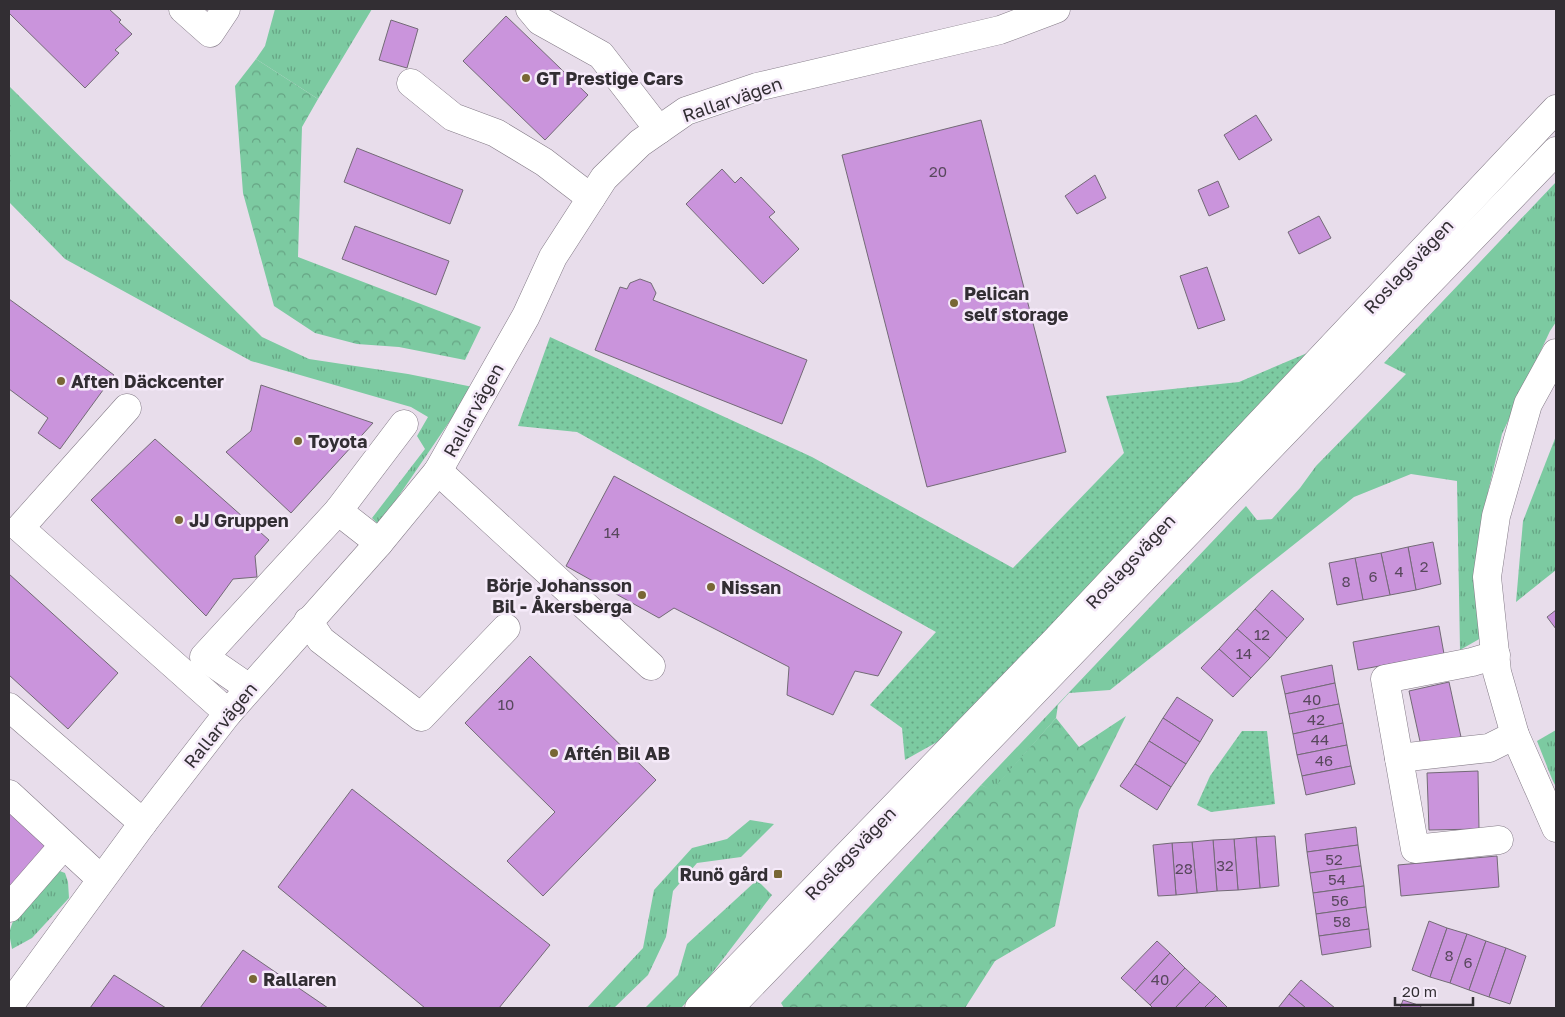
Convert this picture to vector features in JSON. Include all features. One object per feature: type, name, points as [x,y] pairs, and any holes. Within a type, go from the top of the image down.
[{"type":"main road","points":[[183,9],[210,33],[226,9]]},
{"type":"main road","points":[[530,9],[540,21],[601,55],[659,130]]},
{"type":"main road","name":"Rallarvägen","points":[[9,1004],[142,823],[228,713],[308,621],[380,543],[438,471],[526,316],[553,257],[604,178],[640,143],[686,111],[757,87],[997,19],[1056,9]]},
{"type":"main road","points":[[411,83],[453,117],[496,133],[544,162],[591,198]]},
{"type":"main road","name":"Roslagsvägen","points":[[699,1008],[1055,641],[1556,109]]},
{"type":"main road","name":"Roslagsvägen","points":[[729,1008],[1556,151]]},
{"type":"main road","points":[[1556,353],[1528,404],[1496,516],[1487,577],[1498,672],[1515,735],[1556,828]]},
{"type":"main road","points":[[127,408],[20,528],[228,713]]},
{"type":"main road","points":[[249,688],[204,657],[338,511],[404,424]]},
{"type":"main road","points":[[438,471],[651,666]]},
{"type":"main road","points":[[338,511],[380,543]]},
{"type":"main road","points":[[308,621],[321,640],[421,717],[506,628]]},
{"type":"main road","points":[[1496,655],[1472,662],[1385,679],[1415,849],[1500,840]]},
{"type":"main road","points":[[9,707],[142,823]]},
{"type":"main road","points":[[1399,758],[1489,748],[1515,735]]},
{"type":"main road","points":[[9,794],[102,879]]},
{"type":"main road","points":[[9,908],[64,846]]},
{"type":"green space","points":[[275,9],[372,9],[318,99],[256,59],[265,46]]},
{"type":"green space","points":[[256,59],[318,99],[302,127],[298,257],[481,327],[465,360],[399,347],[357,344],[315,333],[274,306],[243,193],[235,86]]},
{"type":"green space","points":[[9,86],[262,337],[309,359],[408,374],[473,387],[379,525],[372,518],[425,449],[417,436],[428,417],[411,407],[251,361],[65,259],[9,202]]},
{"type":"green space","points":[[1556,182],[1556,322],[1502,434],[1486,500],[1481,638],[1460,650],[1457,481],[1411,474],[1354,497],[1110,690],[1069,693],[1058,705],[1056,718],[992,791],[981,785],[1246,506],[1257,520],[1272,519],[1300,488],[1316,466],[1406,374],[1384,363]]},
{"type":"green space","points":[[550,337],[812,457],[1013,568],[1124,453],[1106,396],[1239,382],[1312,351],[946,737],[905,760],[902,728],[870,705],[936,632],[577,432],[518,426]]},
{"type":"green space","points":[[1556,436],[1556,570],[1516,602],[1523,521]]},
{"type":"green space","points":[[1126,716],[1079,810],[1055,926],[995,961],[965,1008],[784,1008],[781,1003],[981,785],[992,790],[1056,718],[1079,747]]},
{"type":"green space","points":[[1556,730],[1556,787],[1537,741]]},
{"type":"green space","points":[[1242,731],[1267,731],[1275,804],[1211,812],[1197,805],[1210,776]]},
{"type":"green space","points":[[750,820],[774,824],[741,857],[697,863],[673,891],[666,937],[648,975],[614,1008],[587,1008],[643,948],[654,890],[692,848],[727,839]]},
{"type":"green space","points":[[57,870],[65,873],[68,882],[69,898],[32,938],[12,949],[9,933],[13,921]]},
{"type":"green space","points":[[757,880],[772,895],[703,985],[681,1008],[645,1008],[678,975],[687,944]]},
{"type":"building","points":[[9,9],[109,9],[132,34],[115,50],[119,53],[85,88],[9,13]]},
{"type":"building","name":"GT Prestige Cars","points":[[506,16],[588,95],[545,140],[463,61]]},
{"type":"building","points":[[391,20],[418,29],[407,68],[379,60]]},
{"type":"building","points":[[1256,115],[1272,140],[1239,160],[1224,135]]},
{"type":"building","name":"Pelican self storage","points":[[981,120],[1066,452],[927,487],[842,155]]},
{"type":"building","points":[[357,148],[463,190],[450,224],[344,182]]},
{"type":"building","points":[[722,169],[735,183],[741,177],[775,212],[769,217],[799,249],[763,284],[686,204]]},
{"type":"building","points":[[1095,175],[1106,198],[1077,214],[1065,196]]},
{"type":"building","points":[[1218,181],[1229,207],[1209,216],[1198,190]]},
{"type":"building","points":[[1319,216],[1331,238],[1299,254],[1288,232]]},
{"type":"building","points":[[355,226],[449,261],[436,295],[342,259]]},
{"type":"building","points":[[1207,267],[1225,320],[1198,329],[1180,276]]},
{"type":"building","points":[[640,279],[651,283],[656,293],[653,300],[807,360],[782,424],[595,350],[620,287],[627,289],[630,283]]},
{"type":"building","points":[[9,299],[114,375],[60,449],[38,433],[48,418],[9,389]]},
{"type":"building","name":"Toyota","points":[[261,385],[373,423],[291,513],[226,452],[251,431]]},
{"type":"building","name":"JJ Gruppen","points":[[155,439],[269,540],[255,556],[257,577],[233,579],[206,616],[91,500]]},
{"type":"building","name":"Nissan","points":[[614,476],[902,632],[878,676],[855,671],[833,715],[787,695],[789,667],[674,608],[659,618],[566,566]]},
{"type":"building","points":[[1433,542],[1441,584],[1416,590],[1408,547]]},
{"type":"building","points":[[1408,547],[1416,590],[1390,595],[1381,553]]},
{"type":"building","points":[[1381,553],[1390,595],[1363,600],[1355,558]]},
{"type":"building","points":[[1355,558],[1363,600],[1337,605],[1329,563]]},
{"type":"building","points":[[9,574],[118,673],[68,729],[9,675]]},
{"type":"building","points":[[1272,590],[1304,619],[1287,638],[1255,609]]},
{"type":"building","points":[[1255,609],[1287,638],[1270,658],[1237,629]]},
{"type":"building","points":[[1556,610],[1556,629],[1547,617]]},
{"type":"building","points":[[1439,626],[1444,654],[1358,670],[1353,642]]},
{"type":"building","points":[[1237,629],[1270,658],[1251,678],[1219,649]]},
{"type":"building","points":[[1219,649],[1251,678],[1233,697],[1201,668]]},
{"type":"building","points":[[530,656],[656,780],[543,896],[507,861],[555,812],[465,723]]},
{"type":"building","points":[[1332,665],[1335,683],[1285,694],[1281,676]]},
{"type":"building","points":[[1449,682],[1461,737],[1421,746],[1409,691]]},
{"type":"building","points":[[1335,683],[1339,704],[1289,714],[1285,694]]},
{"type":"building","points":[[1177,697],[1213,720],[1200,742],[1163,718]]},
{"type":"building","points":[[1339,704],[1343,723],[1293,734],[1289,714]]},
{"type":"building","points":[[1163,718],[1200,742],[1186,764],[1149,741]]},
{"type":"building","points":[[1343,723],[1347,745],[1297,755],[1293,734]]},
{"type":"building","points":[[1149,741],[1186,764],[1171,787],[1135,764]]},
{"type":"building","points":[[1347,745],[1351,766],[1302,776],[1297,755]]},
{"type":"building","points":[[1135,764],[1171,787],[1157,810],[1120,786]]},
{"type":"building","points":[[1351,766],[1355,784],[1306,795],[1302,776]]},
{"type":"building","points":[[1478,771],[1479,829],[1429,830],[1427,773]]},
{"type":"building","points":[[352,789],[550,945],[499,1008],[425,1008],[278,887]]},
{"type":"building","points":[[9,811],[50,850],[9,894]]},
{"type":"building","points":[[1356,827],[1358,845],[1307,852],[1305,834]]},
{"type":"building","points":[[1275,836],[1279,886],[1260,888],[1256,837]]},
{"type":"building","points":[[1256,837],[1260,888],[1238,890],[1234,839]]},
{"type":"building","points":[[1234,839],[1238,890],[1217,891],[1213,840]]},
{"type":"building","points":[[1213,840],[1217,891],[1197,893],[1192,842]]},
{"type":"building","points":[[1192,842],[1197,893],[1176,895],[1172,843]]},
{"type":"building","points":[[1172,843],[1176,895],[1158,896],[1153,845]]},
{"type":"building","points":[[1358,845],[1361,866],[1310,873],[1307,852]]},
{"type":"building","points":[[1497,856],[1499,887],[1401,896],[1398,865]]},
{"type":"building","points":[[1361,866],[1364,886],[1313,893],[1310,873]]},
{"type":"building","points":[[1364,886],[1366,907],[1316,914],[1313,893]]},
{"type":"building","points":[[1366,907],[1369,929],[1319,936],[1316,914]]},
{"type":"building","points":[[1429,921],[1447,928],[1430,977],[1412,970]]},
{"type":"building","points":[[1447,928],[1467,934],[1450,983],[1430,977]]},
{"type":"building","points":[[1369,929],[1371,947],[1322,955],[1319,936]]},
{"type":"building","points":[[1467,934],[1486,941],[1469,990],[1450,983]]},
{"type":"building","points":[[1157,941],[1170,953],[1135,991],[1121,978]]},
{"type":"building","points":[[1486,941],[1506,948],[1489,997],[1469,990]]},
{"type":"building","points":[[1506,948],[1526,956],[1510,1004],[1489,997]]},
{"type":"building","name":"Rallaren","points":[[243,950],[328,1008],[200,1008]]},
{"type":"building","points":[[1170,953],[1185,968],[1150,1005],[1135,991]]},
{"type":"building","points":[[1185,968],[1200,982],[1175,1008],[1153,1008],[1150,1005]]},
{"type":"building","points":[[114,975],[166,1008],[90,1008]]},
{"type":"building","points":[[1301,980],[1335,1008],[1306,1008],[1289,994]]},
{"type":"building","points":[[1200,982],[1216,996],[1204,1008],[1175,1008]]},
{"type":"building","points":[[1289,994],[1306,1008],[1278,1008]]},
{"type":"building","points":[[1216,996],[1228,1008],[1204,1008]]},
{"type":"building","points":[[1403,1000],[1421,1006],[1420,1008],[1400,1008]]},
{"type":"place","name":"GT Prestige Cars","points":[[526,78]]},
{"type":"place","name":"Pelican self storage","points":[[954,303]]},
{"type":"place","name":"Aften Däckcenter","points":[[61,381]]},
{"type":"place","name":"Toyota","points":[[298,441]]},
{"type":"place","name":"JJ Gruppen","points":[[179,520]]},
{"type":"place","name":"Nissan","points":[[711,587]]},
{"type":"place","name":"Börje Johansson Bil - Åkersberga","points":[[642,595]]},
{"type":"place","name":"Aftén Bil AB","points":[[554,753]]},
{"type":"place","name":"Runö gård","points":[[778,874]]},
{"type":"place","name":"Rallaren","points":[[253,979]]}]
